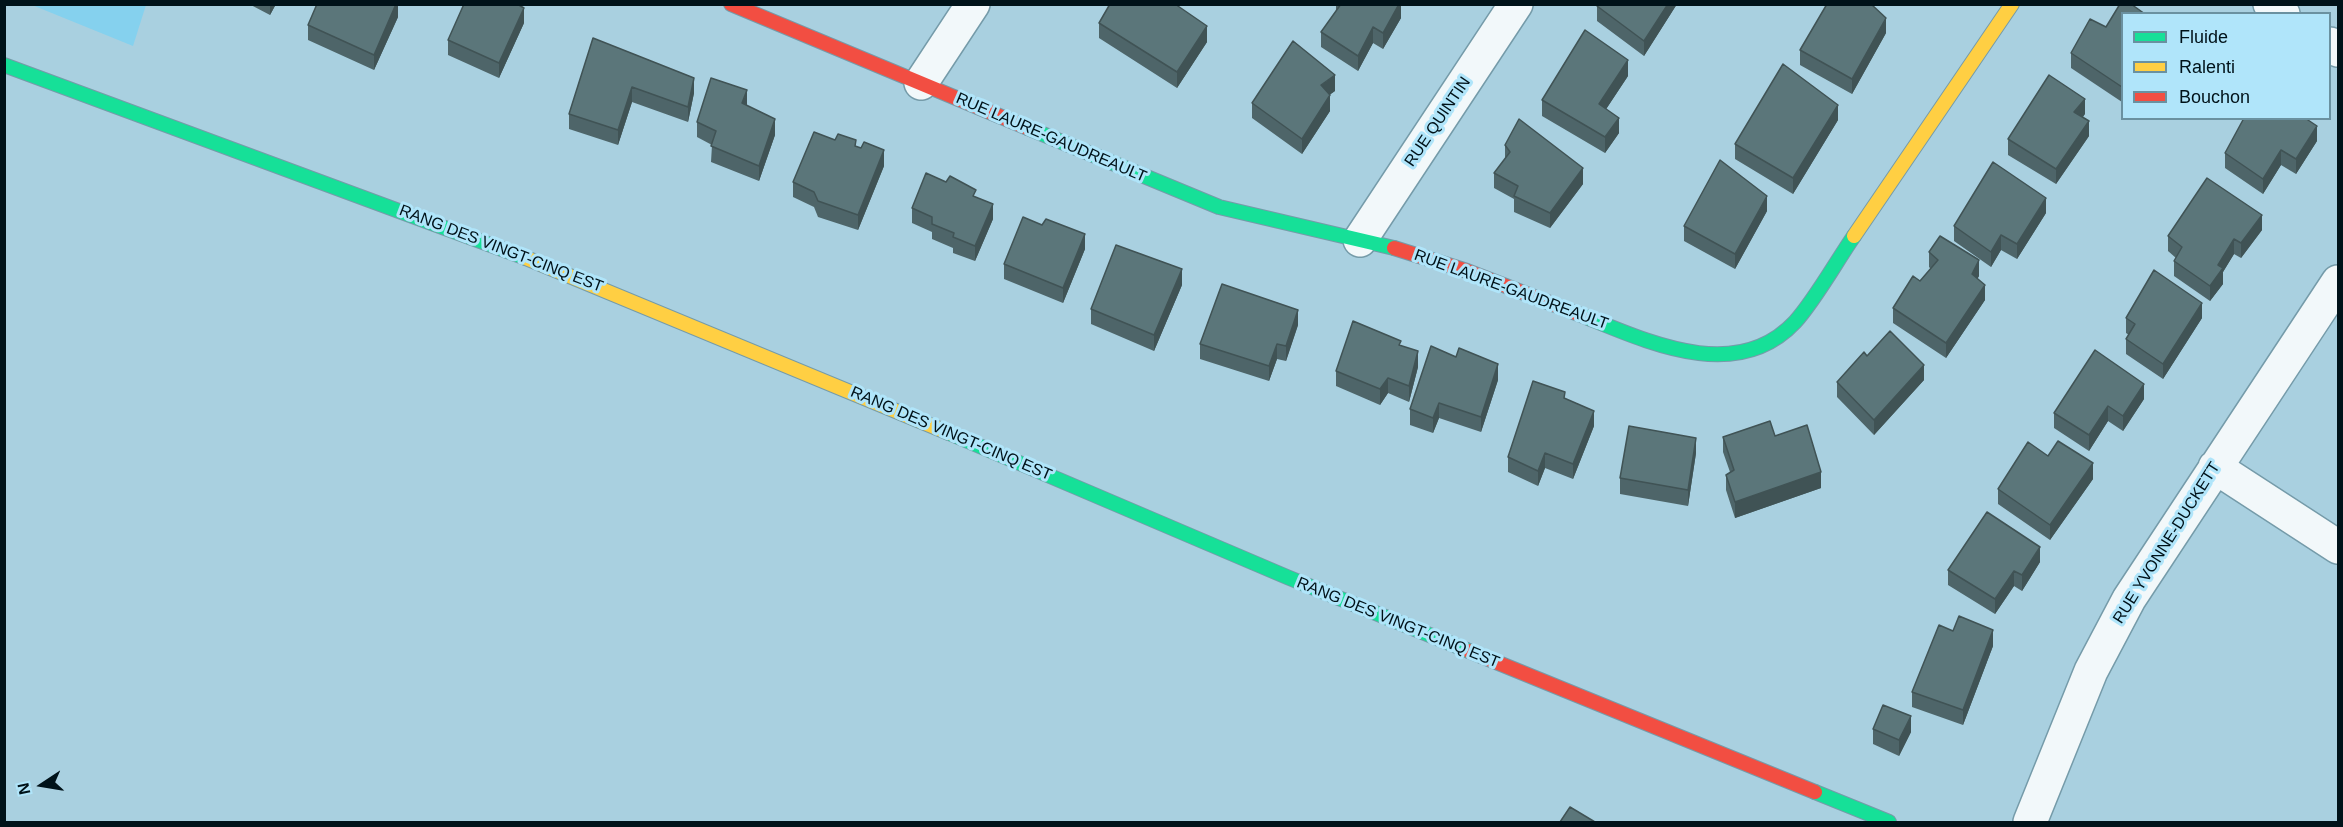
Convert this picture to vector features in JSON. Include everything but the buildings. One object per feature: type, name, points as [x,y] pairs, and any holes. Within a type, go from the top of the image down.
[{"type":"street","name":"RUE LAURE-GAUDREAULT","points":[[731,4],[1219,207],[1266,221],[1400,249],[1489,279],[1674,350],[1714,356],[1729,356],[1754,349],[1786,330],[1804,310],[2012,4]]},
{"type":"street","points":[[921,83],[973,4]]},
{"type":"street","name":"RUE QUINTIN","points":[[1360,240],[1516,4]]},
{"type":"street","name":"RANG DES VINGT-CINQ EST","points":[[4,66],[447,226],[646,306],[1100,496],[1287,578],[1889,822]]},
{"type":"street","name":"RUE YVONNE-DUCKETT","points":[[2030,822],[2104,644],[2153,560],[2338,282]]},
{"type":"street","points":[[2215,467],[2338,547]]},
{"type":"shaded area","points":[[146,4],[133,46],[32,5]]},
{"type":"traffic: fast","points":[[4,65],[526,258]]},
{"type":"traffic: fast","points":[[1028,128],[1219,207],[1394,248]]},
{"type":"traffic: fast","points":[[1581,315],[1634,336],[1690,352],[1718,354],[1746,351],[1772,341],[1795,322],[1818,292],[1854,236]]},
{"type":"traffic: fast","points":[[949,433],[1287,577],[1469,651]]},
{"type":"traffic: fast","points":[[1815,792],[1889,822]]},
{"type":"traffic: slow","points":[[1854,236],[2012,4]]},
{"type":"traffic: slow","points":[[526,258],[949,433]]},
{"type":"traffic: jam","points":[[731,4],[1028,128]]},
{"type":"traffic: jam","points":[[1394,248],[1467,271],[1581,315]]},
{"type":"traffic: jam","points":[[1469,651],[1815,792]]}]
